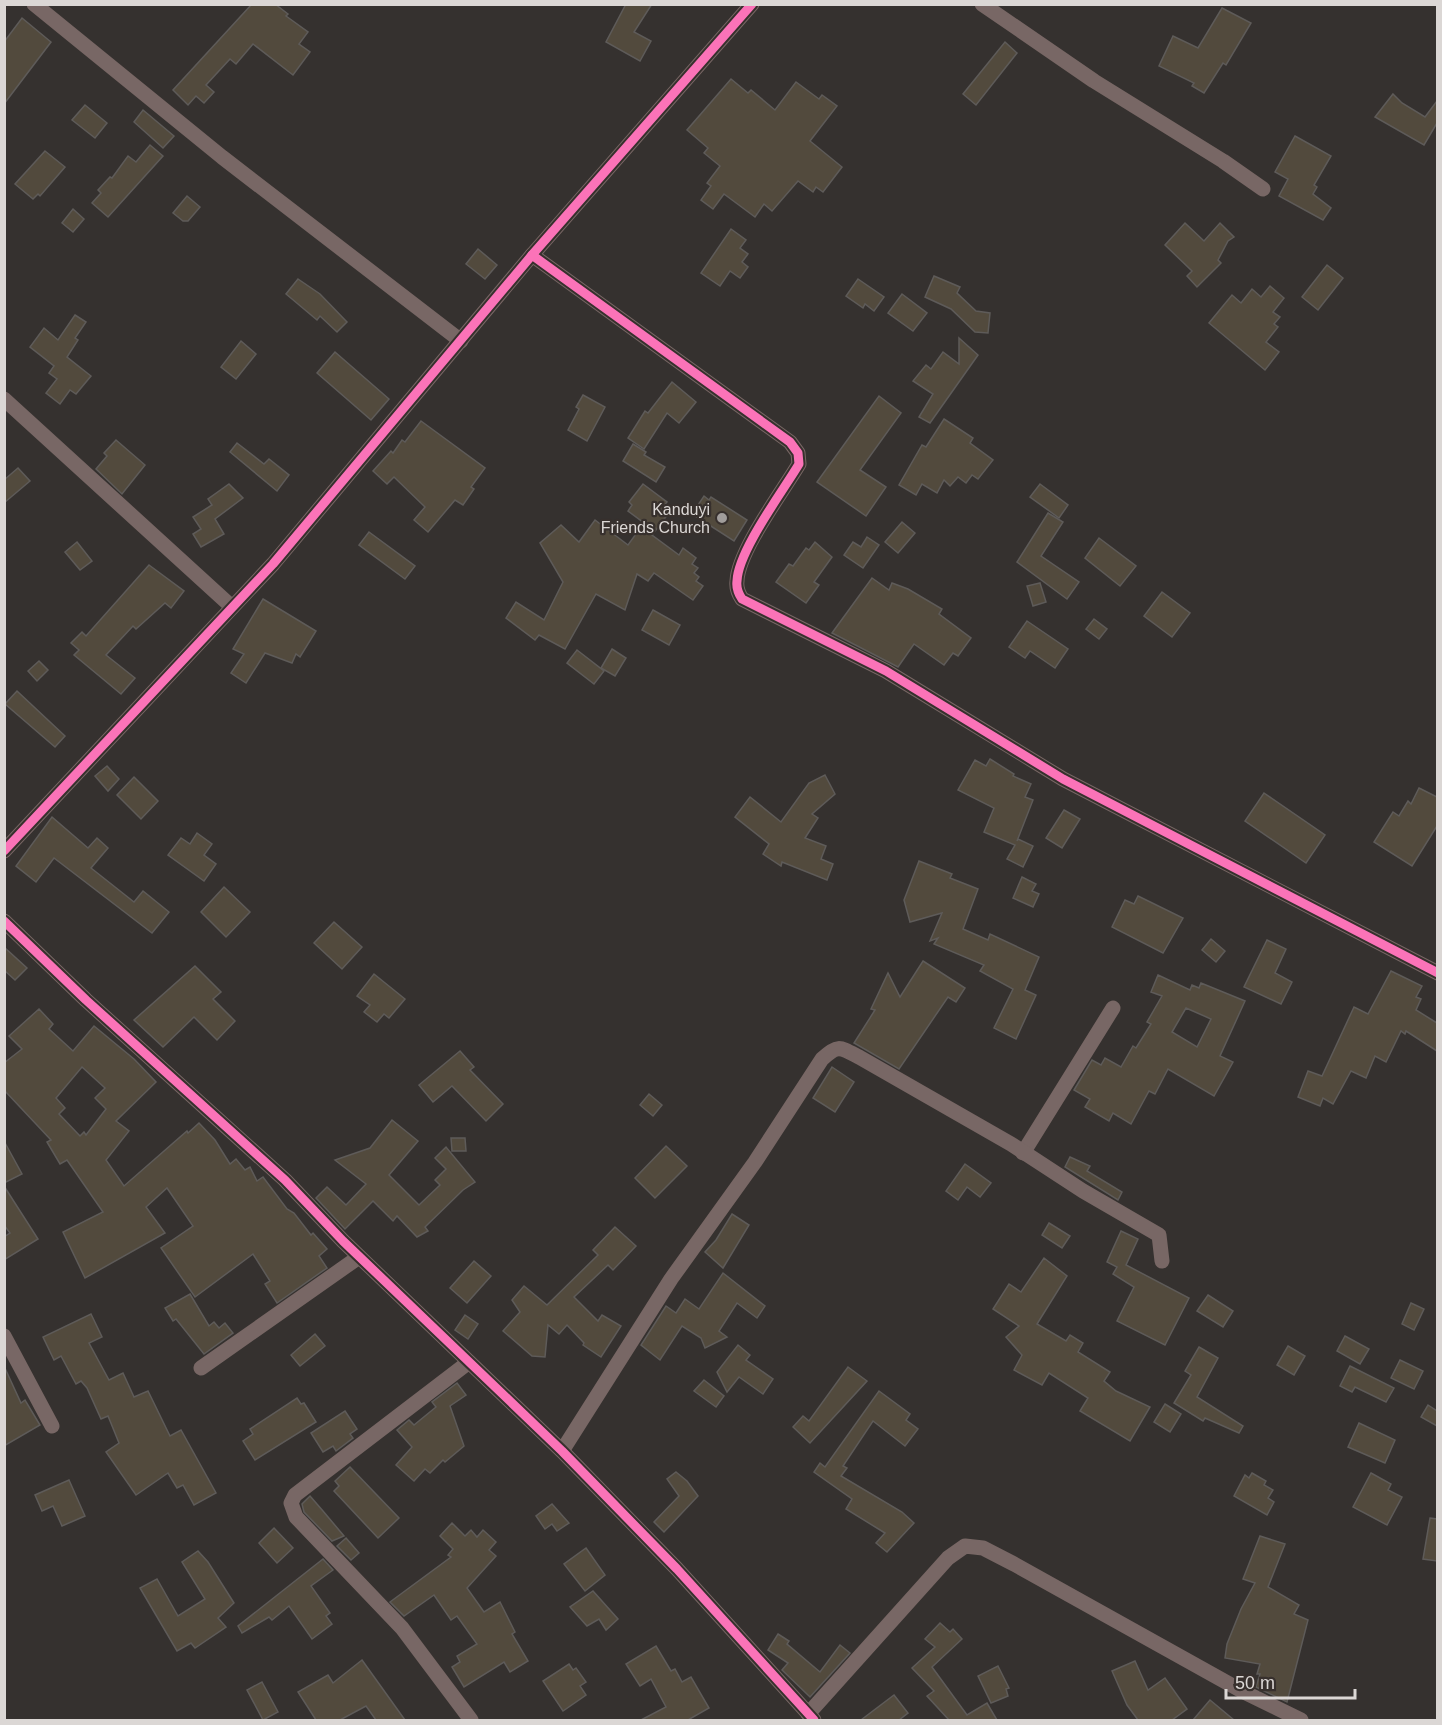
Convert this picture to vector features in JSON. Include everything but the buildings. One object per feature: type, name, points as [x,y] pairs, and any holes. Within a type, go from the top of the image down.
[{"type":"street","points":[[34,4],[222,157],[461,341]]},
{"type":"street","points":[[4,851],[273,564],[532,255],[752,4]]},
{"type":"street","points":[[982,4],[1094,81],[1223,161],[1263,189]]},
{"type":"street","points":[[532,255],[790,442],[798,453],[799,464],[756,534],[738,573],[736,583],[742,599],[886,671],[1063,778],[1437,973]]},
{"type":"street","points":[[4,399],[232,607]]},
{"type":"street","points":[[4,921],[86,1000],[285,1180],[359,1257],[562,1451],[677,1569],[811,1717],[948,1558],[965,1546],[983,1548],[1014,1564],[1242,1691],[1301,1720]]},
{"type":"street","points":[[1023,1153],[1113,1008]]},
{"type":"street","points":[[562,1451],[670,1279],[755,1162],[822,1059],[833,1049],[841,1048],[859,1057],[1023,1153],[1120,1214],[1159,1235],[1162,1261]]},
{"type":"street","points":[[201,1368],[359,1257]]},
{"type":"street","points":[[4,1336],[52,1426]]},
{"type":"street","points":[[469,1362],[295,1495],[291,1503],[296,1517],[402,1628],[471,1720]]},
{"type":"cycle path","points":[[4,851],[273,564],[532,255],[752,4]]},
{"type":"cycle path","points":[[532,255],[790,442],[798,453],[799,464],[762,521],[739,568],[737,584],[742,599],[886,671],[1063,779],[1438,973]]},
{"type":"cycle path","points":[[4,921],[86,1000],[285,1180],[343,1241],[562,1451],[677,1569],[814,1720]]},
{"type":"place","name":"Kanduyi Friends Church","points":[[722,518]]}]
